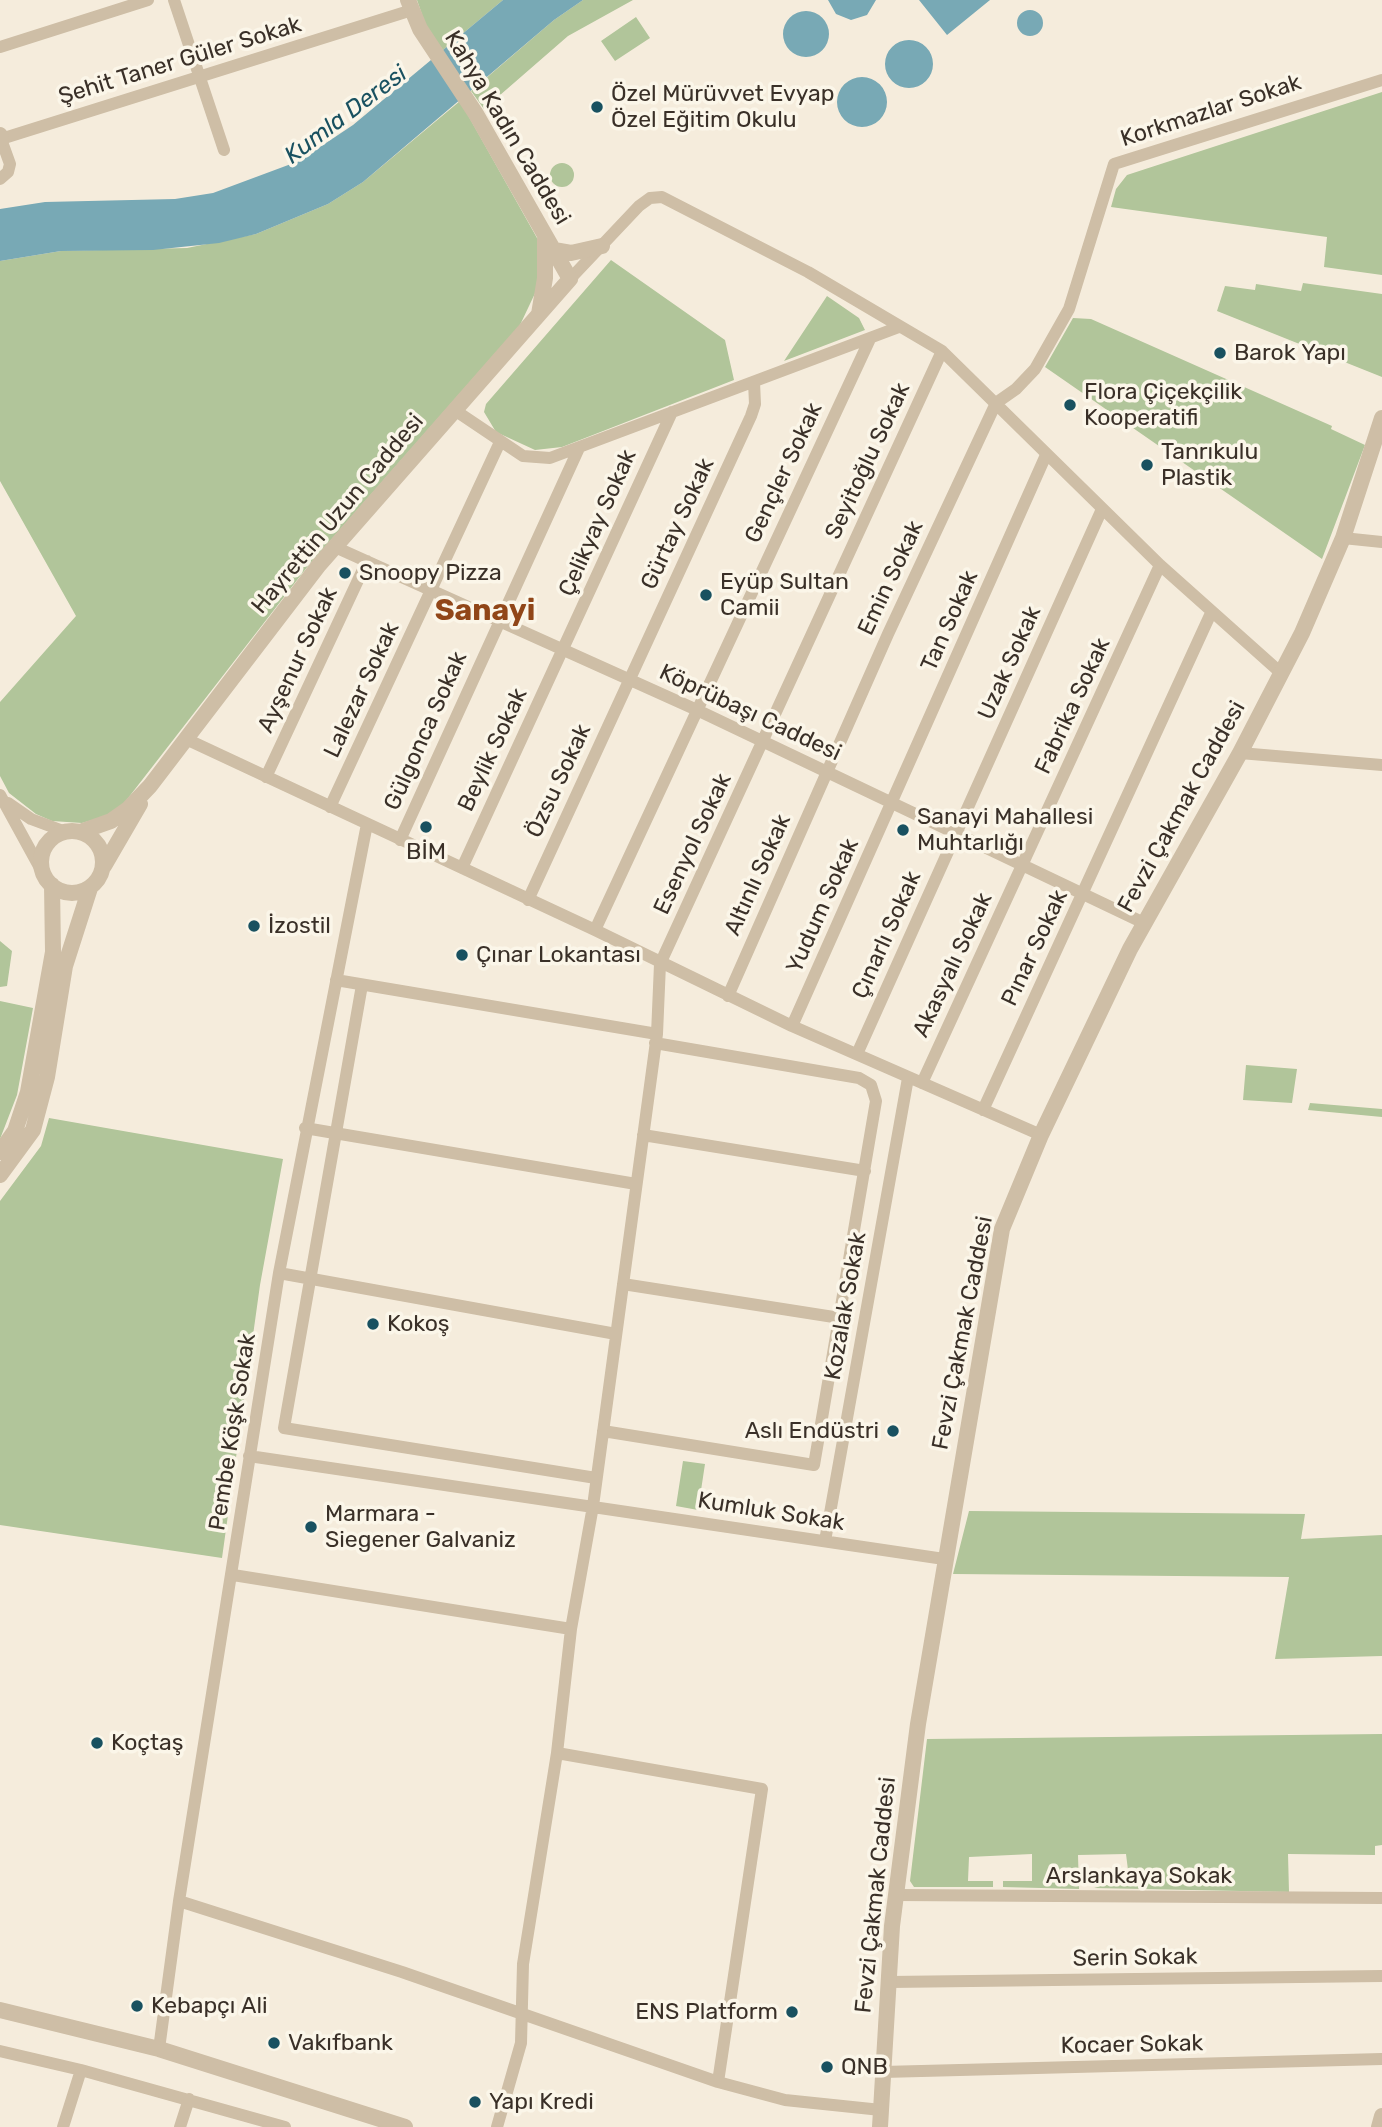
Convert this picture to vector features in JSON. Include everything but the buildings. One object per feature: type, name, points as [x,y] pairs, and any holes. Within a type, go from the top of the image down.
[{"type":"street","points":[[0,47],[148,0]]},
{"type":"street","points":[[174,0],[224,150]]},
{"type":"street","name":"Şehit Taner Güler Sokak","points":[[1,137],[201,77],[410,5]]},
{"type":"street","name":"Kahya Kadın Caddesi","points":[[410,5],[420,29],[476,114],[570,279]]},
{"type":"street","name":"Korkmazlar Sokak","points":[[996,404],[1016,389],[1035,369],[1060,328],[1084,268],[1114,164],[1382,80]]},
{"type":"street","points":[[1,137],[10,164],[4,175]]},
{"type":"street","points":[[570,279],[639,206],[650,198],[662,197],[808,272],[942,351],[1160,565],[1281,673]]},
{"type":"street","points":[[538,316],[545,278],[545,233]]},
{"type":"street","points":[[554,250],[571,253],[602,246]]},
{"type":"street","name":"Hayrettin Uzun Caddesi","points":[[150,786],[335,547],[570,279]]},
{"type":"street","points":[[456,411],[523,456],[542,459],[579,448],[899,327]]},
{"type":"street","name":"Gençler Sokak","points":[[595,930],[870,339]]},
{"type":"street","name":"Seyitoğlu Sokak","points":[[763,742],[942,351]]},
{"type":"street","name":"Gürtay Sokak","points":[[629,681],[751,416],[755,404],[754,382]]},
{"type":"street","name":"Emin Sokak","points":[[827,772],[996,404]]},
{"type":"street","name":"Çelikyay Sokak","points":[[563,651],[672,412]]},
{"type":"street","name":"Fevzi Çakmak Caddesi","points":[[880,2127],[896,1895],[923,1688],[1002,1228],[1041,1135],[1144,923],[1240,753],[1302,633],[1343,538],[1382,418]]},
{"type":"street","name":"Lalezar Sokak","points":[[330,807],[500,442]]},
{"type":"street","name":"Gülgonca Sokak","points":[[400,840],[579,448]]},
{"type":"street","name":"Tan Sokak","points":[[893,803],[1046,455]]},
{"type":"street","name":"Uzak Sokak","points":[[957,834],[1102,509]]},
{"type":"street","points":[[1343,538],[1382,542]]},
{"type":"street","name":"Köprübaşı Caddesi","points":[[335,547],[697,710],[1144,923]]},
{"type":"street","name":"Ayşenur Sokak","points":[[266,777],[367,561]]},
{"type":"street","name":"Fabrika Sokak","points":[[1023,865],[1160,565]]},
{"type":"street","name":"Pınar Sokak","points":[[983,1110],[1211,613]]},
{"type":"street","name":"Beylik Sokak","points":[[462,868],[563,651]]},
{"type":"street","name":"Özsu Sokak","points":[[528,900],[629,681]]},
{"type":"street","points":[[186,739],[595,930],[792,1026],[1041,1135]]},
{"type":"street","name":"Esenyol Sokak","points":[[660,964],[763,742]]},
{"type":"street","points":[[1240,753],[1382,765]]},
{"type":"street","name":"Altınlı Sokak","points":[[728,996],[827,772]]},
{"type":"street","points":[[0,1152],[15,1131],[28,1092],[53,953],[48,881],[42,857],[45,848],[52,839],[120,815],[150,786]]},
{"type":"street","points":[[0,1175],[33,1130],[47,1077],[65,966],[90,888],[150,786]]},
{"type":"street","points":[[0,795],[17,812],[97,843],[104,866]]},
{"type":"street","points":[[0,795],[48,881],[70,893],[90,888]]},
{"type":"street","name":"Yudum Sokak","points":[[792,1026],[893,803]]},
{"type":"street","name":"Pembe Köşk Sokak","points":[[159,2049],[179,1901],[279,1273],[305,1128],[367,824]]},
{"type":"street","name":"Çınarlı Sokak","points":[[856,1054],[957,834]]},
{"type":"street","name":"Akasyalı Sokak","points":[[922,1083],[1023,865]]},
{"type":"street","points":[[497,2127],[518,2060],[523,1964],[557,1753],[571,1629],[593,1506],[656,1039],[660,964]]},
{"type":"street","points":[[336,980],[867,1081],[874,1089],[876,1101],[865,1171],[814,1465],[603,1431]]},
{"type":"street","points":[[362,985],[284,1428],[596,1478]]},
{"type":"street","name":"Kozalak Sokak","points":[[825,1541],[908,1078]]},
{"type":"street","points":[[305,1128],[636,1184]]},
{"type":"street","points":[[643,1135],[865,1171]]},
{"type":"street","points":[[279,1273],[616,1334]]},
{"type":"street","points":[[623,1284],[840,1318]]},
{"type":"street","name":"Kumluk Sokak","points":[[248,1456],[944,1559]]},
{"type":"street","points":[[233,1575],[571,1629]]},
{"type":"street","points":[[557,1753],[762,1789],[718,2082]]},
{"type":"street","name":"Arslankaya Sokak","points":[[896,1895],[1382,1898]]},
{"type":"street","points":[[179,1901],[402,1972],[718,2082],[785,2100],[881,2110]]},
{"type":"street","name":"Serin Sokak","points":[[889,1982],[1382,1976]]},
{"type":"street","points":[[0,2010],[159,2049],[405,2127]]},
{"type":"street","points":[[0,2051],[81,2070],[285,2127]]},
{"type":"street","name":"Kocaer Sokak","points":[[883,2072],[1382,2059]]},
{"type":"street","points":[[63,2127],[81,2070]]},
{"type":"street","points":[[180,2127],[189,2099]]},
{"type":"street","points":[[1379,2127],[1382,2116]]},
{"type":"green space","points":[[417,0],[503,0],[443,50],[426,26]]},
{"type":"green space","points":[[583,0],[633,0],[568,36],[484,109],[471,91],[554,20]]},
{"type":"green space","points":[[636,17],[650,38],[615,61],[601,41]]},
{"type":"green space","points":[[1382,92],[1382,275],[1324,267],[1327,237],[1111,207],[1116,189],[1127,175]]},
{"type":"green space","points":[[460,101],[537,238],[538,287],[520,325],[308,566],[125,802],[112,814],[82,823],[52,821],[36,814],[9,793],[0,776],[0,702],[76,616],[0,481],[0,261],[61,251],[187,248],[256,234],[328,204],[363,182]]},
{"type":"green space","points":[[562,163],[573,170],[574,175],[567,186],[562,187],[551,180],[550,175],[557,164]]},
{"type":"green space","points":[[611,260],[725,340],[734,380],[562,447],[535,450],[496,432],[484,412],[486,404]]},
{"type":"green space","points":[[1303,283],[1382,294],[1382,377],[1217,311],[1225,286],[1255,290],[1256,284],[1301,291]]},
{"type":"green space","points":[[827,296],[859,318],[865,330],[784,361]]},
{"type":"green space","points":[[1073,318],[1091,319],[1332,426],[1331,429],[1365,445],[1322,559],[1045,367]]},
{"type":"green space","points":[[0,941],[12,951],[7,986],[0,987]]},
{"type":"green space","points":[[0,1001],[33,1008],[17,1095],[0,1139]]},
{"type":"green space","points":[[1246,1065],[1297,1069],[1292,1103],[1243,1100]]},
{"type":"green space","points":[[1310,1103],[1382,1109],[1382,1117],[1308,1110]]},
{"type":"green space","points":[[49,1118],[283,1159],[260,1285],[222,1558],[0,1525],[0,1201],[41,1146]]},
{"type":"green space","points":[[683,1461],[705,1464],[698,1510],[676,1506]]},
{"type":"green space","points":[[969,1511],[1305,1514],[1301,1539],[1382,1535],[1382,1656],[1275,1659],[1289,1577],[953,1574]]},
{"type":"green space","points":[[1382,1734],[1382,1845],[1375,1846],[1375,1855],[1288,1854],[1289,1892],[1094,1888],[1129,1878],[1126,1854],[1078,1855],[1079,1889],[1003,1887],[1003,1881],[1032,1881],[1032,1854],[969,1857],[968,1881],[993,1881],[993,1887],[914,1887],[910,1881],[927,1739]]},
{"type":"water","points":[[503,0],[583,0],[554,20],[363,182],[328,204],[256,234],[219,243],[153,250],[61,251],[0,261],[0,209],[45,202],[175,199],[213,193],[299,161],[353,125]]},
{"type":"water","points":[[828,0],[876,0],[867,15],[851,20],[836,14]]},
{"type":"water","points":[[919,0],[990,0],[947,35]]},
{"type":"water","points":[[1030,10],[1039,14],[1043,23],[1039,32],[1030,36],[1021,32],[1017,23],[1021,14]]},
{"type":"water","points":[[806,11],[822,18],[829,34],[822,50],[806,57],[790,50],[783,34],[790,18]]},
{"type":"water","points":[[909,40],[926,47],[933,64],[926,81],[909,88],[892,81],[885,64],[892,47]]},
{"type":"water","points":[[862,77],[880,84],[887,102],[880,120],[862,127],[844,120],[837,102],[844,84]]},
{"type":"place","name":"Özel Mürüvvet Evyap Özel Eğitim Okulu","points":[[597,107]]},
{"type":"place","name":"Barok Yapı","points":[[1220,353]]},
{"type":"place","name":"Flora Çiçekçilik Kooperatifi","points":[[1070,405]]},
{"type":"place","name":"Tanrıkulu Plastik","points":[[1147,465]]},
{"type":"place","name":"Snoopy Pizza","points":[[345,573]]},
{"type":"place","name":"Eyüp Sultan Camii","points":[[706,595]]},
{"type":"place","name":"BİM","points":[[426,827]]},
{"type":"place","name":"Sanayi Mahallesi Muhtarlığı","points":[[903,830]]},
{"type":"place","name":"İzostil","points":[[254,926]]},
{"type":"place","name":"Çınar Lokantası","points":[[462,955]]},
{"type":"place","name":"Kokoş","points":[[373,1324]]},
{"type":"place","name":"Aslı Endüstri","points":[[893,1431]]},
{"type":"place","name":"Marmara - Siegener Galvaniz","points":[[311,1527]]},
{"type":"place","name":"Koçtaş","points":[[97,1743]]},
{"type":"place","name":"Kebapçı Ali","points":[[137,2006]]},
{"type":"place","name":"ENS Platform","points":[[792,2012]]},
{"type":"place","name":"Vakıfbank","points":[[274,2043]]},
{"type":"place","name":"QNB","points":[[827,2067]]},
{"type":"place","name":"Yapı Kredi","points":[[475,2102]]},
{"type":"district","name":"Sanayi","points":[[485,611]]},
{"type":"water label","name":"Kumla Deresi","points":[[346,115]]}]
